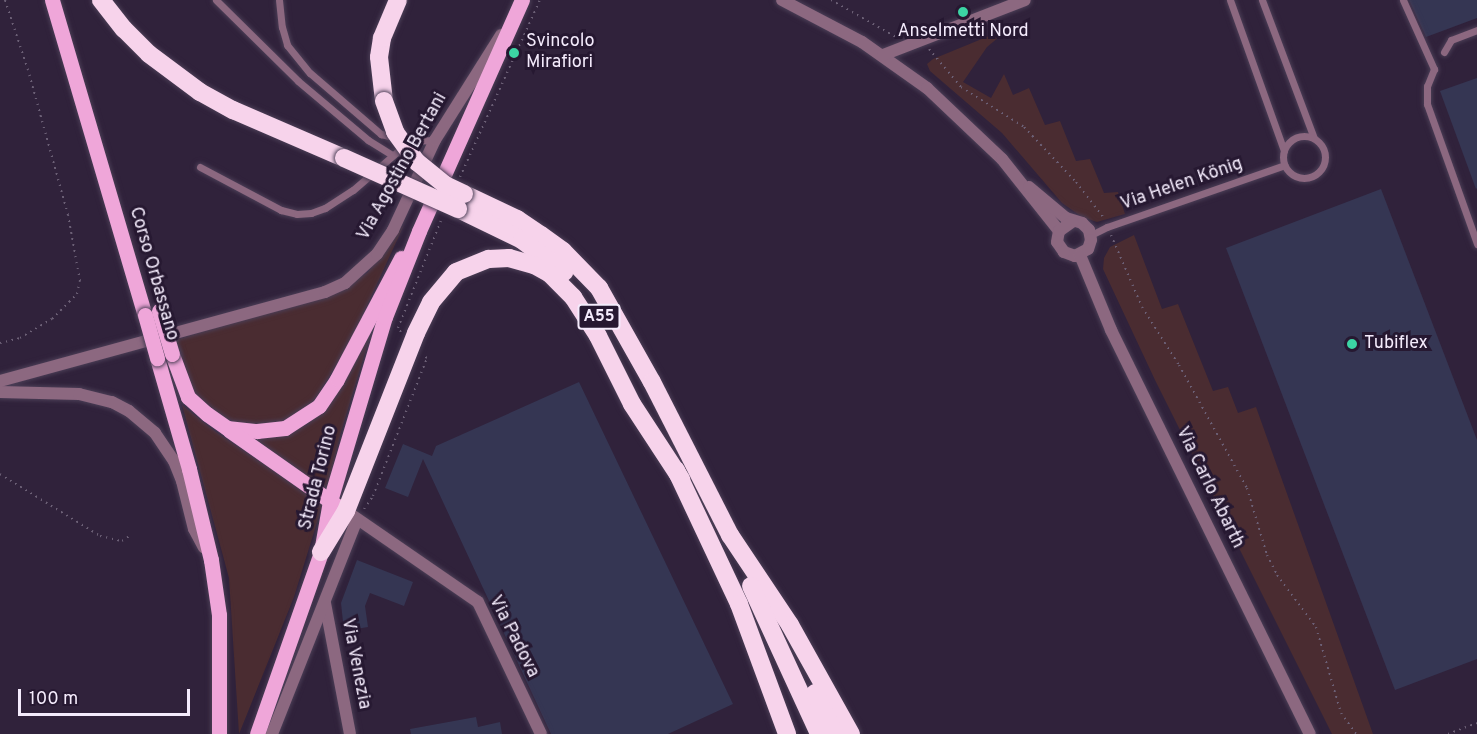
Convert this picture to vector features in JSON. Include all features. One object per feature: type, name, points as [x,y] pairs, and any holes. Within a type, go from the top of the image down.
[{"type":"highway","points":[[101,0],[124,29],[149,54],[200,92],[233,110],[344,158],[456,200]]},
{"type":"highway","points":[[398,0],[382,38],[379,57],[384,101],[395,132],[417,162],[445,185],[456,200]]},
{"type":"highway","name":"A55","points":[[456,200],[522,240],[556,265],[582,292],[611,337],[681,479],[800,734]]},
{"type":"highway","name":"A55","points":[[456,200],[517,219],[563,251],[599,288],[652,382],[730,535],[744,572],[819,734]]},
{"type":"highway","points":[[321,552],[344,511],[416,333],[436,293],[449,278],[464,268],[499,258],[526,262],[542,269],[573,297],[598,336],[632,404],[681,479]]},
{"type":"highway","points":[[730,535],[775,607],[790,625],[851,734]]},
{"type":"highway","points":[[739,604],[787,734]]},
{"type":"highway","points":[[775,607],[835,734]]},
{"type":"main road","name":"Corso Orbassano","points":[[52,0],[135,280],[152,313],[165,356],[211,560],[219,615],[219,734]]},
{"type":"main road","points":[[227,428],[257,431],[285,428],[319,406],[337,379],[393,270],[419,231],[522,0]]},
{"type":"main road","name":"Strada Torino","points":[[344,511],[373,355],[419,231]]},
{"type":"main road","points":[[165,356],[189,397],[207,414],[344,511]]},
{"type":"main road","name":"Strada Torino","points":[[257,734],[321,552]]},
{"type":"street","name":"Via Agostino Bertani","points":[[0,381],[326,292],[345,283],[377,254],[393,230],[435,140],[522,0]]},
{"type":"street","points":[[782,0],[829,23],[883,55],[962,119],[1014,174],[1072,222],[1082,224],[1091,235],[1090,245],[1080,255],[1069,255],[1060,248],[1057,237],[1059,231],[1072,222]]},
{"type":"street","points":[[883,55],[1025,0]]},
{"type":"street","points":[[1014,174],[1035,204],[1059,231]]},
{"type":"street","name":"Via Carlo Abarth","points":[[1080,255],[1112,330],[1310,734]]},
{"type":"street","name":"Corso Orbassano","points":[[0,392],[95,396],[129,411],[143,421],[174,461],[182,481],[194,529],[211,560]]},
{"type":"street","name":"Strada Torino","points":[[272,734],[325,601],[344,511]]},
{"type":"street","name":"Via Padova","points":[[344,511],[478,602],[541,734]]},
{"type":"street","name":"Via Venezia","points":[[325,601],[350,734]]},
{"type":"lane","points":[[216,0],[298,81],[368,140],[393,155]]},
{"type":"lane","points":[[279,0],[282,27],[288,45],[303,67],[381,134],[409,141],[435,140]]},
{"type":"lane","points":[[1230,0],[1284,151],[1288,171],[1299,178],[1318,173],[1325,155],[1320,142],[1307,136],[1293,139],[1284,151]]},
{"type":"lane","points":[[1262,0],[1314,138]]},
{"type":"lane","points":[[1403,0],[1434,69],[1427,86],[1427,104],[1477,244]]},
{"type":"lane","points":[[1444,52],[1451,40],[1477,30]]},
{"type":"lane","points":[[200,167],[281,210],[297,214],[311,213],[325,208],[353,190],[409,141]]},
{"type":"lane","name":"Via Helen König","points":[[1091,235],[1107,227],[1285,165]]},
{"type":"path","points":[[0,343],[20,338],[52,319],[77,294],[80,281],[69,215],[28,70],[5,0]]},
{"type":"path","points":[[405,336],[398,328],[456,200],[540,0]]},
{"type":"path","points":[[831,0],[907,44]]},
{"type":"path","points":[[929,49],[961,87],[1024,127],[1076,182],[1103,215],[1142,307],[1247,488],[1268,555],[1277,575],[1317,627],[1341,712],[1356,734]]},
{"type":"path","points":[[344,511],[373,496],[427,358],[422,353]]},
{"type":"path","points":[[0,474],[100,536],[122,541],[131,536]]},
{"type":"path","points":[[1448,734],[1477,723]]},
{"type":"shaded area","points":[[1011,27],[987,47],[963,82],[991,98],[1004,74],[1013,95],[1029,88],[1045,125],[1060,121],[1076,161],[1090,159],[1104,193],[1118,192],[1125,214],[1097,222],[1082,217],[1062,203],[1002,133],[930,71],[927,64],[933,59]]},
{"type":"shaded area","points":[[404,225],[349,345],[314,401],[284,422],[258,426],[222,417],[194,393],[186,380],[175,340],[342,290],[368,272]]},
{"type":"shaded area","points":[[1134,235],[1162,309],[1178,304],[1213,391],[1228,387],[1238,413],[1256,407],[1373,734],[1332,734],[1155,380],[1103,269],[1104,258],[1110,247]]},
{"type":"shaded area","points":[[372,330],[341,432],[327,491],[254,440],[284,435],[308,424],[341,383]]},
{"type":"shaded area","points":[[182,405],[216,432],[323,503],[294,597],[239,734],[229,578]]},
{"type":"building","points":[[1409,0],[1477,0],[1477,18],[1426,37]]},
{"type":"building","points":[[1477,78],[1477,188],[1476,189],[1440,91]]},
{"type":"building","name":"Tubiflex","points":[[1381,189],[1477,440],[1477,659],[1395,690],[1226,248]]},
{"type":"building","points":[[579,382],[733,704],[668,734],[551,734],[423,459],[408,497],[385,488],[403,444],[432,456],[436,446]]},
{"type":"building","points":[[357,560],[413,582],[404,606],[370,593],[365,606],[368,627],[344,631],[341,603]]},
{"type":"building","points":[[476,717],[478,727],[500,722],[502,734],[411,734],[410,729]]},
{"type":"place","name":"Anselmetti Nord","points":[[963,12]]},
{"type":"place","name":"Svincolo Mirafiori","points":[[514,53]]},
{"type":"place","name":"Tubiflex","points":[[1352,344]]}]
